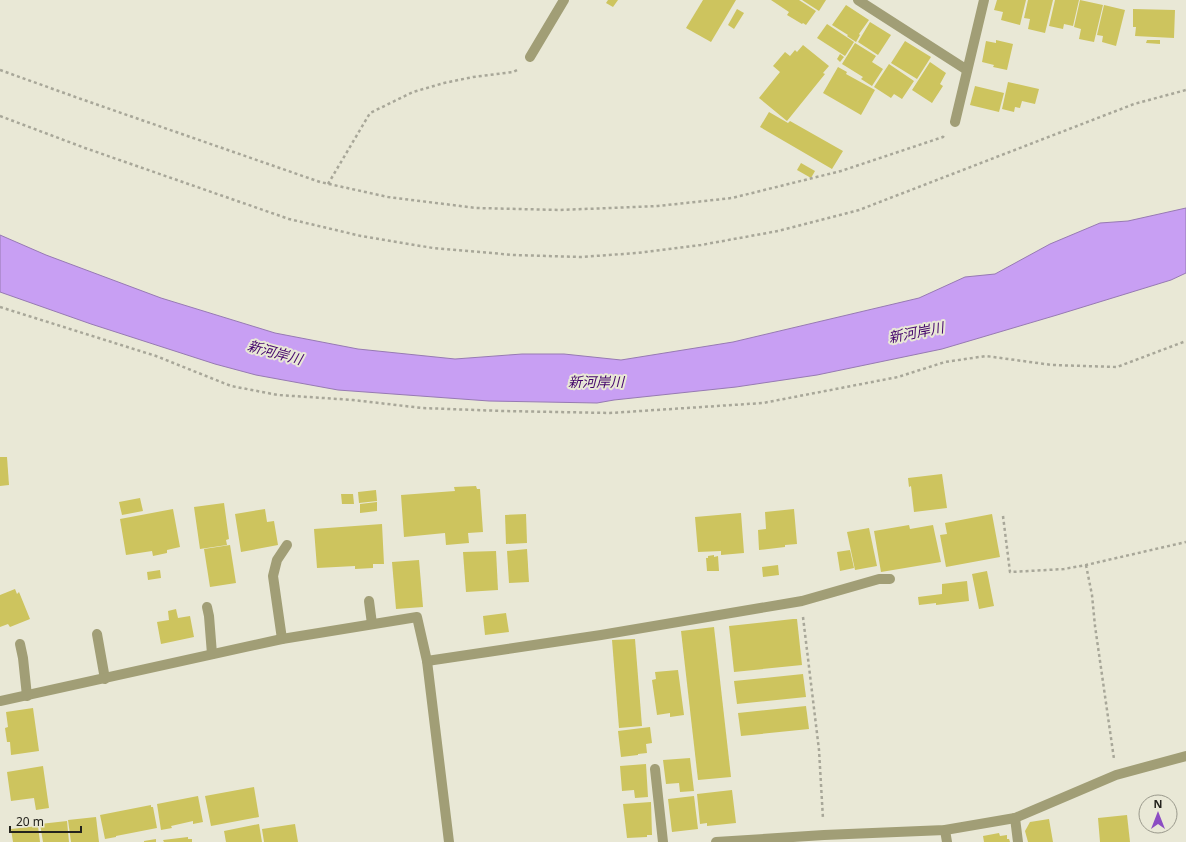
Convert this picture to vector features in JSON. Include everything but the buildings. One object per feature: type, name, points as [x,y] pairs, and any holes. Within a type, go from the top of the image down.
[{"type":"street","points":[[530,57],[564,0]]},
{"type":"street","points":[[858,0],[967,70]]},
{"type":"street","points":[[955,122],[984,0]]},
{"type":"street","points":[[282,638],[273,576],[277,560],[287,545]]},
{"type":"street","points":[[427,661],[601,635],[802,601],[879,578],[890,579]]},
{"type":"street","points":[[369,601],[372,624]]},
{"type":"street","points":[[207,606],[212,654]]},
{"type":"street","points":[[0,701],[105,679],[282,638],[417,617],[427,661],[449,842]]},
{"type":"street","points":[[96,634],[105,679]]},
{"type":"street","points":[[20,644],[27,696]]},
{"type":"street","points":[[716,842],[824,835],[945,830],[1015,818],[1116,775],[1186,756]]},
{"type":"street","points":[[655,769],[662,842]]},
{"type":"street","points":[[1015,818],[1018,842]]},
{"type":"street","points":[[945,830],[946,842]]},
{"type":"path","points":[[328,184],[370,113],[413,92],[444,83],[513,72],[522,67],[530,57]]},
{"type":"path","points":[[0,70],[320,182],[388,197],[476,208],[560,210],[658,206],[732,198],[841,171],[943,137],[955,122]]},
{"type":"path","points":[[0,116],[85,148],[282,216],[318,226],[361,236],[433,248],[514,255],[581,257],[638,253],[701,245],[778,231],[859,210],[1134,104],[1186,90]]},
{"type":"path","points":[[0,307],[156,356],[231,386],[278,395],[353,400],[422,408],[610,413],[763,403],[898,376],[945,362],[986,356],[1052,365],[1117,367],[1186,341]]},
{"type":"path","points":[[1003,516],[1010,572],[1064,569],[1186,542]]},
{"type":"path","points":[[1086,565],[1092,595],[1116,775]]},
{"type":"path","points":[[802,601],[819,750],[824,835]]},
{"type":"water","name":"新河岸川","points":[[1186,208],[1186,273],[1171,280],[942,349],[817,375],[736,387],[597,403],[489,401],[338,390],[256,375],[215,364],[91,324],[0,292],[0,235],[46,255],[161,298],[275,333],[358,349],[455,359],[522,354],[564,354],[621,360],[733,342],[919,298],[965,277],[995,274],[1050,244],[1100,223],[1128,221]]}]
